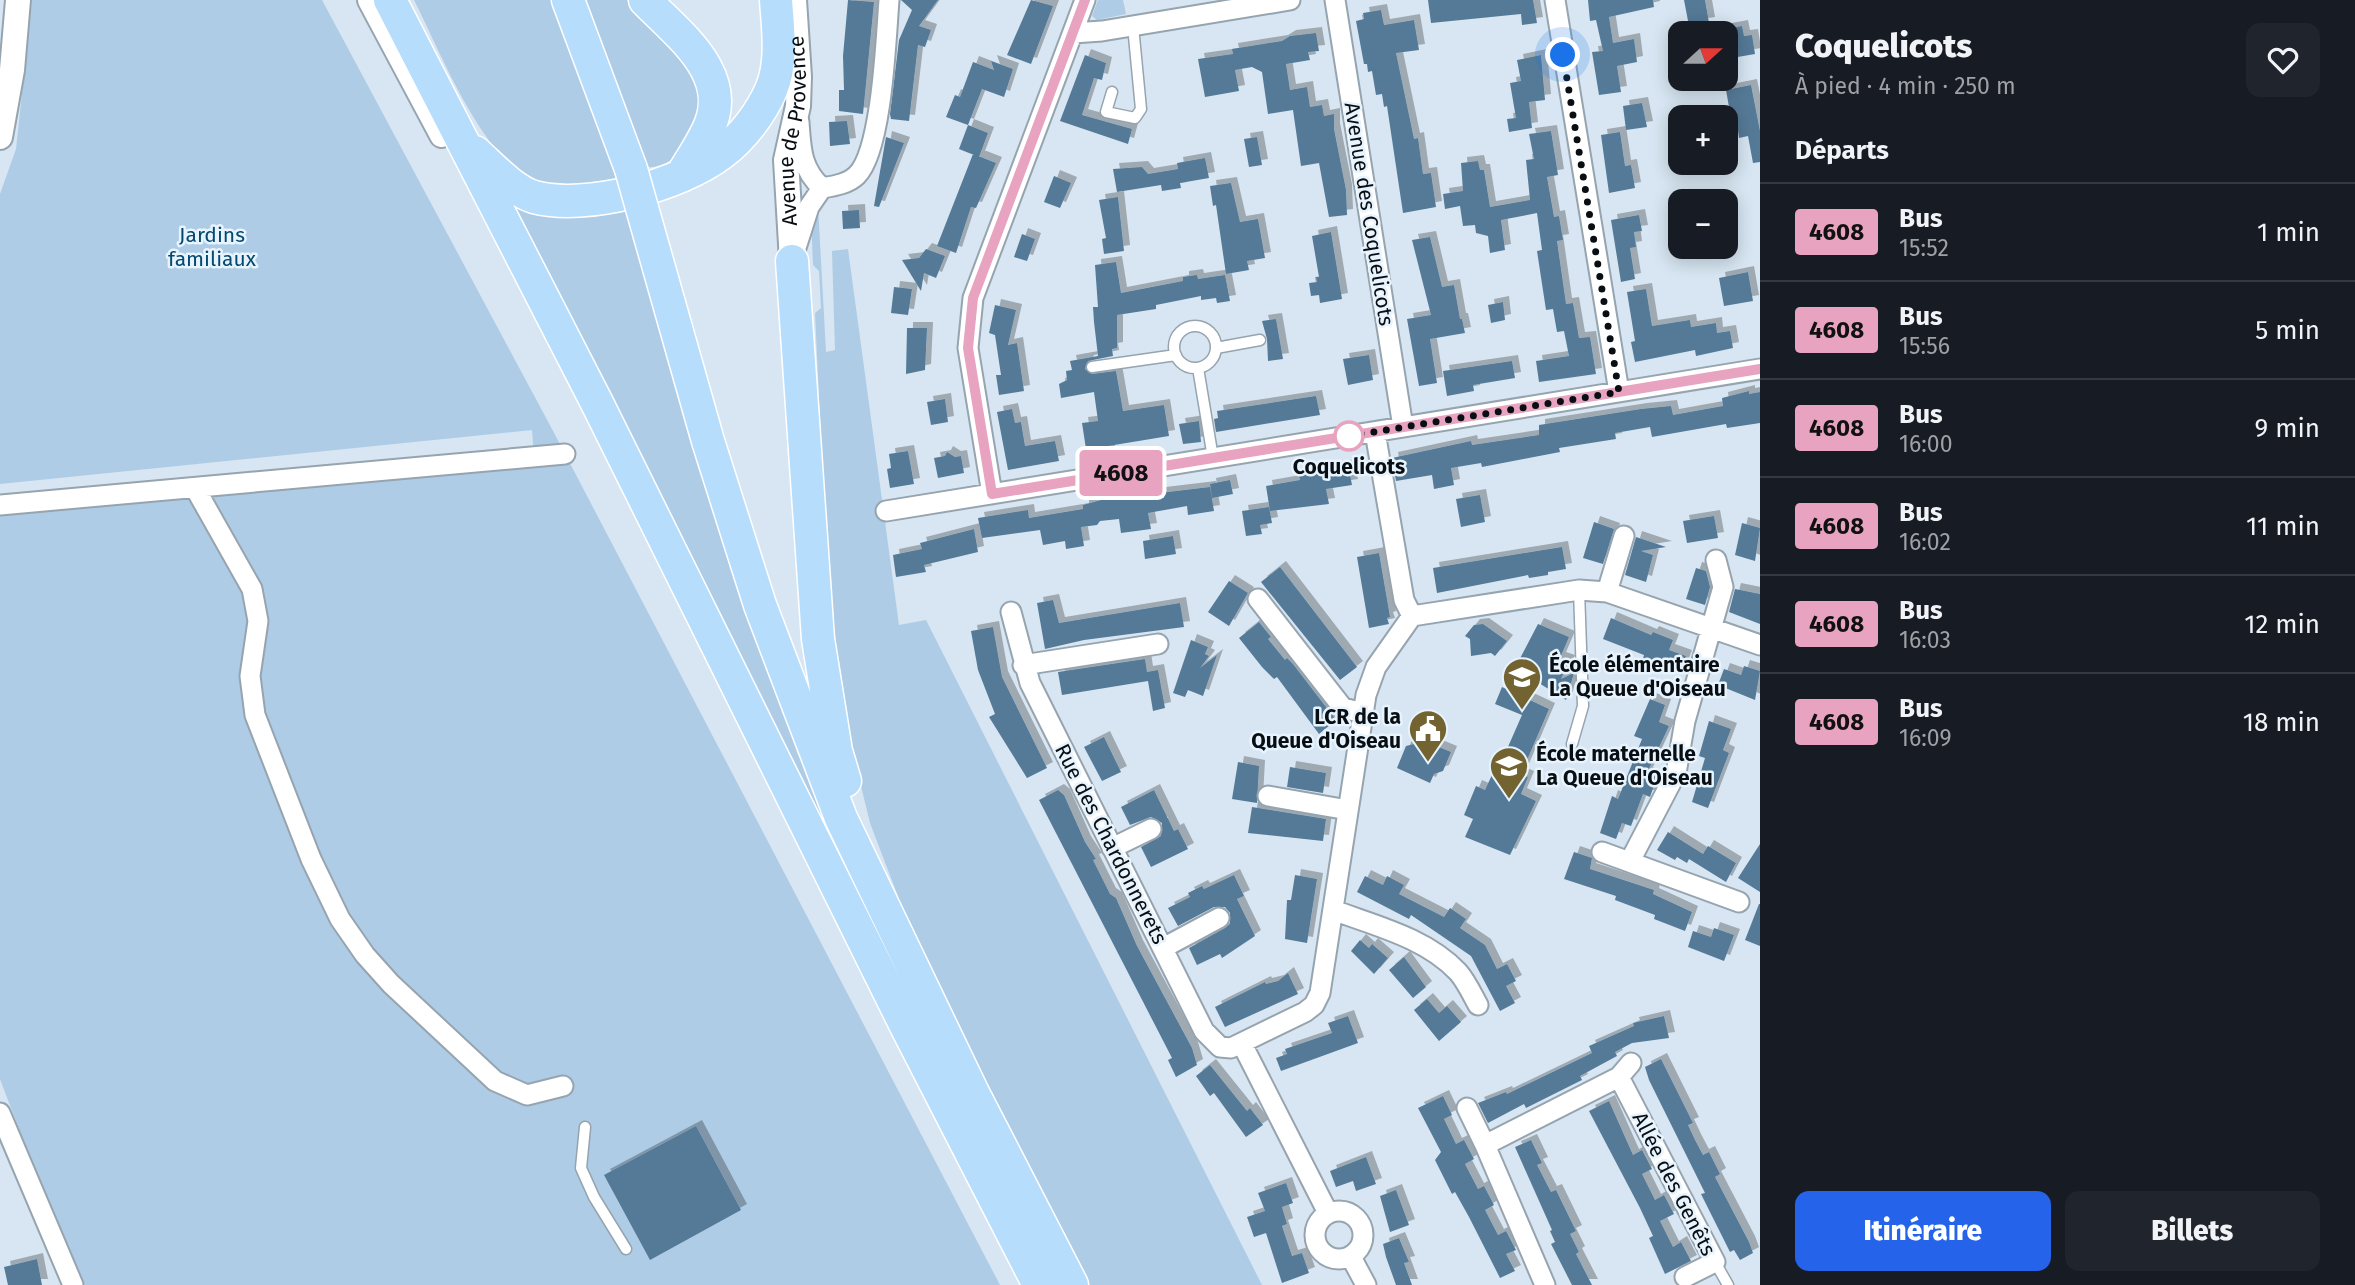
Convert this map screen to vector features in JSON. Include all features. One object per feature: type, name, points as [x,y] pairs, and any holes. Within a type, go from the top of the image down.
[{"type":"main road","points":[[390,0],[568,346],[908,1030],[1039,1285]]},
{"type":"main road","points":[[568,0],[631,169],[708,441],[760,605],[841,818],[1072,1285]]},
{"type":"main road","points":[[645,0],[707,66],[713,85],[715,111],[708,131],[682,175]]},
{"type":"main road","points":[[461,139],[516,187],[534,197],[609,197],[703,166],[740,136],[772,88],[779,53],[776,0]]},
{"type":"main road","points":[[792,261],[818,639],[836,751],[886,912]]},
{"type":"street","points":[[0,137],[12,70],[18,0]]},
{"type":"street","points":[[370,0],[526,291],[568,346]]},
{"type":"street","name":"Avenue de Provence","points":[[792,261],[786,160],[798,106],[794,0]]},
{"type":"street","points":[[792,261],[809,207],[822,188],[842,184],[858,174],[877,128],[889,0]]},
{"type":"street","points":[[992,494],[968,348],[973,298],[1085,0]]},
{"type":"street","points":[[1073,33],[1133,26],[1290,0]]},
{"type":"street","name":"Avenue des Coquelicots","points":[[1335,0],[1403,427]]},
{"type":"street","points":[[1555,0],[1619,392]]},
{"type":"street","points":[[798,106],[802,162],[808,174],[822,188]]},
{"type":"street","points":[[886,511],[1760,369]]},
{"type":"street","points":[[1375,432],[1404,600],[1412,616]]},
{"type":"street","points":[[0,505],[565,454]]},
{"type":"street","points":[[195,488],[251,589],[258,621],[250,676],[255,715],[311,859],[345,928],[391,985],[495,1081],[527,1095],[564,1086]]},
{"type":"street","points":[[1607,592],[1623,536]]},
{"type":"street","points":[[1630,861],[1676,773],[1685,721],[1713,630],[1723,587],[1716,560]]},
{"type":"street","points":[[1328,1213],[1242,1044],[1314,1005],[1320,993],[1363,713],[1377,667],[1412,616],[1580,590],[1607,592],[1760,645]]},
{"type":"street","points":[[1258,599],[1343,708],[1363,713]]},
{"type":"street","name":"Rue des Chardonnerets","points":[[1011,612],[1023,664],[1112,848],[1210,1040],[1220,1047],[1231,1048],[1242,1044]]},
{"type":"street","points":[[1023,664],[1158,643]]},
{"type":"street","points":[[1268,796],[1348,810]]},
{"type":"street","points":[[1112,848],[1151,829]]},
{"type":"street","points":[[1602,852],[1739,902]]},
{"type":"street","points":[[1333,910],[1388,929],[1430,950],[1459,973],[1478,1005]]},
{"type":"street","points":[[1163,948],[1219,918]]},
{"type":"street","name":"Allée des Genêts","points":[[1485,1145],[1625,1070],[1716,1262],[1685,1277]]},
{"type":"street","points":[[1467,1108],[1545,1285]]},
{"type":"street","points":[[0,1113],[73,1285]]},
{"type":"street","points":[[1339,1210],[1348,1213],[1362,1229],[1359,1250],[1351,1257],[1340,1261],[1331,1258],[1316,1241],[1318,1223],[1328,1213],[1339,1210]]},
{"type":"street","points":[[1351,1257],[1366,1285]]},
{"type":"lane","points":[[1112,92],[1106,112],[1135,118],[1141,109],[1133,26]]},
{"type":"lane","points":[[1188,327],[1207,330],[1216,348],[1210,361],[1198,368],[1185,365],[1176,355],[1178,335],[1188,327]]},
{"type":"lane","points":[[1216,348],[1260,340]]},
{"type":"lane","points":[[1092,367],[1176,355]]},
{"type":"lane","points":[[1198,368],[1213,458]]},
{"type":"lane","points":[[1572,744],[1583,706],[1580,590]]},
{"type":"lane","points":[[585,1127],[581,1168],[594,1197],[626,1249]]},
{"type":"lane","points":[[1716,1262],[1728,1285]]},
{"type":"green space","name":"Jardins familiaux","points":[[32,0],[322,0],[552,429],[1000,1285],[85,1285],[32,1164],[0,1079],[0,513],[534,457],[532,430],[0,484],[0,194],[16,149]]},
{"type":"green space","points":[[414,0],[554,0],[621,185],[547,190],[520,174],[500,155],[466,105]]},
{"type":"green space","points":[[583,0],[627,0],[693,66],[704,98],[685,144],[669,161],[658,166],[645,167],[630,119]]},
{"type":"green space","points":[[1098,0],[1123,0],[1126,14],[1097,20],[1092,16]]},
{"type":"green space","points":[[508,199],[627,205],[697,439],[1050,1285]]},
{"type":"green space","points":[[818,206],[826,352],[835,350],[832,251],[848,249],[899,625],[926,620],[1262,1285],[1088,1285],[912,933],[870,823],[839,696],[830,631],[815,313],[821,308],[819,271],[813,265],[811,218]]},
{"type":"building","points":[[848,0],[874,2],[863,114],[839,111],[839,90],[844,90],[843,56]]},
{"type":"building","points":[[901,0],[938,0],[919,26],[931,30],[925,47],[918,45],[909,121],[891,119],[890,114],[899,40],[912,10]]},
{"type":"building","points":[[1031,0],[1053,6],[1031,64],[1007,55]]},
{"type":"building","points":[[1428,0],[1533,0],[1537,23],[1522,25],[1521,14],[1431,23]]},
{"type":"building","points":[[1588,0],[1653,0],[1654,7],[1609,17],[1613,43],[1634,39],[1637,62],[1617,66],[1621,92],[1599,95],[1592,52],[1603,51],[1596,20],[1590,21]]},
{"type":"building","points":[[1684,0],[1705,0],[1709,21],[1688,21]]},
{"type":"building","points":[[1381,10],[1384,25],[1414,20],[1419,50],[1396,53],[1414,139],[1418,138],[1423,174],[1431,173],[1436,207],[1403,213],[1387,106],[1384,107],[1382,94],[1376,95],[1372,71],[1368,72],[1367,64],[1364,64],[1356,21],[1364,19],[1363,13]]},
{"type":"building","points":[[1742,26],[1744,36],[1752,35],[1755,54],[1738,57],[1738,27]]},
{"type":"building","points":[[1316,33],[1319,51],[1308,52],[1310,60],[1286,64],[1290,90],[1307,87],[1310,107],[1322,105],[1324,116],[1334,114],[1334,129],[1346,190],[1347,215],[1329,217],[1319,163],[1301,166],[1293,110],[1268,114],[1262,72],[1252,67],[1235,70],[1239,91],[1205,97],[1198,59],[1233,54],[1232,49],[1282,41],[1290,36]]},
{"type":"building","points":[[1085,55],[1106,63],[1102,80],[1094,78],[1082,115],[1132,129],[1128,144],[1060,121]]},
{"type":"building","points":[[1541,55],[1545,100],[1529,102],[1532,128],[1509,132],[1507,119],[1516,118],[1510,83],[1521,81],[1517,60]]},
{"type":"building","points":[[991,61],[1013,69],[1004,97],[982,89],[968,125],[946,117],[955,95],[960,97],[973,62],[994,70]]},
{"type":"building","points":[[1751,85],[1760,131],[1760,162],[1753,163],[1748,136],[1739,138],[1738,105],[1729,105],[1726,91],[1738,91],[1738,88]]},
{"type":"building","points":[[1642,103],[1647,127],[1626,130],[1623,106]]},
{"type":"building","points":[[847,121],[850,144],[830,146],[829,122]]},
{"type":"building","points":[[968,125],[988,133],[979,157],[959,149]]},
{"type":"building","points":[[1551,131],[1558,175],[1547,177],[1554,217],[1559,216],[1563,240],[1557,241],[1566,304],[1573,303],[1579,338],[1590,337],[1596,374],[1539,382],[1536,361],[1569,356],[1564,331],[1557,332],[1553,309],[1546,310],[1537,251],[1542,250],[1537,213],[1501,220],[1505,250],[1490,253],[1488,236],[1476,233],[1475,225],[1463,226],[1460,206],[1445,209],[1443,194],[1463,191],[1461,163],[1478,161],[1480,170],[1484,170],[1490,207],[1530,200],[1526,160],[1534,159],[1529,134]]},
{"type":"building","points":[[1620,132],[1625,166],[1631,165],[1635,188],[1609,193],[1601,135]]},
{"type":"building","points":[[886,137],[904,143],[879,207],[874,206]]},
{"type":"building","points":[[1257,137],[1262,165],[1249,167],[1244,139]]},
{"type":"building","points":[[973,154],[996,163],[976,208],[971,207],[956,253],[937,246]]},
{"type":"building","points":[[1205,158],[1209,178],[1180,183],[1181,188],[1162,191],[1161,185],[1117,192],[1113,169],[1142,167],[1148,174],[1178,169],[1177,163]]},
{"type":"building","points":[[1054,176],[1071,183],[1060,208],[1044,202]]},
{"type":"building","points":[[1231,183],[1240,222],[1258,219],[1265,258],[1247,261],[1249,270],[1226,274],[1216,205],[1213,206],[1210,186]]},
{"type":"building","points":[[1118,197],[1124,251],[1104,254],[1102,239],[1106,238],[1099,200]]},
{"type":"building","points":[[859,210],[860,228],[843,229],[842,211]]},
{"type":"building","points":[[1639,215],[1642,231],[1634,232],[1636,247],[1630,248],[1635,279],[1621,282],[1611,220]]},
{"type":"building","points":[[1331,232],[1342,299],[1320,303],[1319,295],[1311,296],[1309,283],[1317,282],[1316,277],[1319,277],[1312,236]]},
{"type":"building","points":[[1022,234],[1035,239],[1027,261],[1014,257]]},
{"type":"building","points":[[1430,237],[1442,287],[1454,285],[1465,333],[1430,339],[1437,383],[1419,386],[1407,319],[1431,315],[1412,240]]},
{"type":"building","points":[[926,249],[945,256],[936,278],[924,273],[921,291],[902,260],[919,258]]},
{"type":"building","points":[[1116,262],[1121,293],[1183,281],[1183,277],[1197,275],[1198,279],[1225,275],[1230,301],[1217,303],[1216,298],[1201,300],[1201,296],[1156,305],[1156,309],[1117,315],[1117,348],[1112,349],[1113,356],[1088,361],[1085,369],[1092,374],[1116,371],[1123,411],[1164,405],[1169,436],[1108,446],[1109,452],[1090,454],[1089,448],[1086,449],[1082,423],[1098,421],[1094,392],[1061,398],[1059,384],[1067,380],[1066,371],[1072,370],[1070,361],[1098,356],[1093,307],[1098,307],[1095,265]]},
{"type":"building","points":[[1748,272],[1753,301],[1724,306],[1719,278]]},
{"type":"building","points":[[894,287],[912,289],[908,315],[891,313]]},
{"type":"building","points":[[1646,289],[1652,326],[1690,320],[1691,327],[1716,323],[1717,333],[1730,331],[1733,348],[1696,356],[1695,350],[1635,362],[1631,342],[1635,341],[1627,292]]},
{"type":"building","points":[[1503,302],[1505,320],[1491,323],[1488,305]]},
{"type":"building","points":[[995,305],[1016,310],[1008,345],[1017,343],[1024,391],[999,395],[996,375],[1001,375],[995,335],[989,333]]},
{"type":"building","points":[[1276,319],[1283,359],[1268,361],[1267,339],[1262,321]]},
{"type":"building","points":[[907,328],[927,328],[925,370],[906,374]]},
{"type":"building","points":[[1369,355],[1373,380],[1348,385],[1343,359]]},
{"type":"building","points":[[1512,361],[1515,378],[1473,385],[1474,391],[1447,396],[1443,371]]},
{"type":"building","points":[[1749,391],[1749,394],[1760,392],[1760,423],[1727,428],[1726,424],[1652,437],[1650,427],[1615,433],[1616,439],[1559,448],[1560,452],[1482,467],[1481,463],[1451,468],[1454,485],[1434,489],[1432,475],[1396,481],[1392,458],[1471,441],[1472,445],[1539,435],[1539,425],[1641,409],[1671,406],[1673,415],[1723,406],[1722,398]]},
{"type":"building","points":[[1316,396],[1320,415],[1216,432],[1214,419],[1218,418],[1217,411]]},
{"type":"building","points":[[945,399],[948,422],[931,425],[927,402]]},
{"type":"building","points":[[1012,409],[1015,423],[1021,422],[1025,446],[1055,441],[1059,461],[1008,470],[997,412]]},
{"type":"building","points":[[1199,421],[1201,442],[1183,444],[1179,424]]},
{"type":"building","points":[[908,451],[914,484],[890,488],[887,469],[891,468],[889,454]]},
{"type":"building","points":[[947,452],[955,457],[961,456],[964,473],[938,478],[934,458],[945,456]]},
{"type":"building","points":[[1348,465],[1352,485],[1326,489],[1329,504],[1270,511],[1266,486],[1300,480],[1299,476]]},
{"type":"building","points":[[1230,480],[1233,494],[1212,498],[1210,484]]},
{"type":"building","points":[[1210,487],[1214,511],[1188,515],[1187,506],[1148,513],[1151,529],[1121,533],[1119,519],[1100,521],[1097,525],[1081,527],[1084,546],[1066,549],[1065,541],[1043,545],[1040,530],[982,538],[978,518],[1028,510],[1029,518],[1083,509],[1083,505],[1101,500]]},
{"type":"building","points":[[1480,495],[1485,522],[1461,527],[1456,499]]},
{"type":"building","points":[[1269,507],[1272,523],[1260,525],[1262,534],[1246,536],[1242,511]]},
{"type":"building","points":[[1714,516],[1718,538],[1687,543],[1683,521]]},
{"type":"building","points":[[1594,522],[1614,529],[1603,564],[1583,558]]},
{"type":"building","points":[[1742,523],[1760,528],[1755,561],[1735,555]]},
{"type":"building","points":[[974,529],[978,552],[924,565],[926,572],[896,577],[893,555],[922,549],[920,543]]},
{"type":"building","points":[[1173,536],[1176,554],[1145,559],[1143,541]]},
{"type":"building","points":[[1636,537],[1666,547],[1641,551],[1653,555],[1646,582],[1625,575]]},
{"type":"building","points":[[1562,547],[1566,569],[1548,572],[1548,575],[1529,578],[1528,575],[1437,593],[1433,568]]},
{"type":"building","points":[[1379,553],[1390,617],[1387,618],[1389,624],[1369,628],[1357,557]]},
{"type":"building","points":[[1280,567],[1357,667],[1340,680],[1261,582]]},
{"type":"building","points":[[1696,568],[1706,571],[1710,587],[1705,605],[1686,599]]},
{"type":"building","points":[[1229,581],[1248,593],[1229,626],[1208,612]]},
{"type":"building","points":[[1735,589],[1760,594],[1760,624],[1729,612]]},
{"type":"building","points":[[1053,600],[1059,623],[1180,603],[1184,627],[1084,640],[1045,649],[1037,603]]},
{"type":"building","points":[[1611,618],[1651,635],[1653,632],[1673,640],[1669,650],[1686,656],[1680,672],[1643,659],[1644,655],[1603,639]]},
{"type":"building","points":[[1259,622],[1271,637],[1268,639],[1285,660],[1287,658],[1293,664],[1336,720],[1319,734],[1277,677],[1274,679],[1262,667],[1239,638]]},
{"type":"building","points":[[1483,624],[1507,641],[1495,656],[1491,653],[1471,656],[1470,639],[1465,636],[1474,625]]},
{"type":"building","points":[[1538,624],[1569,637],[1560,658],[1569,661],[1561,679],[1574,673],[1566,700],[1515,668]]},
{"type":"building","points":[[993,627],[1002,677],[1047,768],[1027,778],[989,717],[995,714],[978,670],[971,631]]},
{"type":"building","points":[[1191,640],[1208,647],[1205,654],[1209,656],[1200,668],[1217,655],[1203,696],[1188,690],[1185,697],[1173,693]]},
{"type":"building","points":[[1145,659],[1147,672],[1158,670],[1165,708],[1153,711],[1148,681],[1062,695],[1058,672]]},
{"type":"building","points":[[1744,666],[1760,671],[1755,700],[1718,685],[1724,669],[1741,675]]},
{"type":"building","points":[[1502,687],[1549,709],[1521,774],[1528,777],[1521,794],[1536,801],[1510,855],[1465,837],[1473,819],[1464,815],[1476,786],[1485,790],[1497,764],[1500,765],[1522,715],[1495,704]]},
{"type":"building","points":[[1650,699],[1665,705],[1659,722],[1669,726],[1647,773],[1657,777],[1650,797],[1643,794],[1631,826],[1622,823],[1616,839],[1600,833],[1612,796],[1618,799],[1642,739],[1634,736]]},
{"type":"building","points":[[1709,721],[1731,729],[1723,750],[1729,753],[1708,808],[1692,802],[1705,758],[1699,756]]},
{"type":"building","points":[[1104,737],[1121,772],[1102,781],[1084,747]]},
{"type":"building","points":[[1417,738],[1451,752],[1443,771],[1434,774],[1430,783],[1397,768],[1406,746],[1414,744]]},
{"type":"building","points":[[1238,762],[1259,766],[1257,803],[1232,799]]},
{"type":"building","points":[[1290,767],[1326,773],[1323,793],[1287,787]]},
{"type":"building","points":[[1058,790],[1064,795],[1110,894],[1116,898],[1137,946],[1192,1048],[1197,1065],[1176,1077],[1168,1060],[1172,1058],[1039,800]]},
{"type":"building","points":[[1154,790],[1174,831],[1178,829],[1188,849],[1151,867],[1141,847],[1161,836],[1162,823],[1151,817],[1130,825],[1121,807]]},
{"type":"building","points":[[1252,807],[1326,819],[1323,841],[1248,833]]},
{"type":"building","points":[[1668,832],[1703,854],[1708,846],[1736,863],[1726,882],[1689,859],[1687,863],[1677,857],[1675,860],[1657,850]]},
{"type":"building","points":[[1760,844],[1760,892],[1738,878]]},
{"type":"building","points":[[1574,852],[1592,858],[1590,869],[1654,890],[1653,894],[1692,912],[1685,931],[1654,919],[1655,915],[1615,900],[1616,896],[1564,879]]},
{"type":"building","points":[[1234,875],[1244,896],[1237,899],[1255,936],[1222,958],[1220,954],[1197,965],[1189,948],[1230,924],[1230,913],[1225,907],[1214,907],[1178,926],[1168,908],[1190,897],[1188,893],[1202,886],[1204,889]]},
{"type":"building","points":[[1295,875],[1317,879],[1307,943],[1285,939],[1287,900],[1291,900]]},
{"type":"building","points":[[1365,876],[1383,885],[1387,876],[1404,885],[1399,894],[1444,917],[1450,908],[1466,919],[1460,928],[1485,945],[1497,969],[1507,964],[1516,981],[1506,986],[1515,1003],[1500,1011],[1471,956],[1411,915],[1409,919],[1357,892]]},
{"type":"building","points":[[1760,904],[1760,946],[1745,940]]},
{"type":"building","points":[[1714,928],[1734,935],[1724,961],[1688,947],[1693,931],[1711,937]]},
{"type":"building","points":[[1360,940],[1369,948],[1372,944],[1388,958],[1374,974],[1351,951]]},
{"type":"building","points":[[1404,957],[1426,987],[1413,998],[1389,970]]},
{"type":"building","points":[[1288,973],[1298,994],[1225,1027],[1215,1007],[1265,982],[1278,981]]},
{"type":"building","points":[[1427,999],[1439,1013],[1447,1006],[1461,1022],[1439,1041],[1414,1010]]},
{"type":"building","points":[[1348,1016],[1358,1043],[1281,1071],[1276,1058],[1287,1054],[1285,1049],[1332,1033],[1328,1023]]},
{"type":"building","points":[[1664,1016],[1669,1038],[1632,1043],[1615,1052],[1617,1056],[1580,1076],[1582,1080],[1526,1108],[1524,1104],[1488,1123],[1478,1103],[1506,1092],[1507,1094],[1592,1053],[1589,1046],[1634,1026],[1633,1023]]},
{"type":"building","points":[[1661,1059],[1693,1123],[1688,1125],[1695,1140],[1703,1155],[1709,1152],[1720,1174],[1715,1177],[1749,1242],[1753,1253],[1740,1260],[1734,1250],[1730,1252],[1701,1194],[1705,1193],[1649,1080],[1645,1067]]},
{"type":"building","points":[[1210,1065],[1247,1111],[1250,1108],[1263,1125],[1246,1137],[1214,1093],[1210,1096],[1196,1076]]},
{"type":"building","points":[[1443,1096],[1452,1115],[1444,1119],[1456,1144],[1464,1140],[1474,1159],[1465,1164],[1478,1189],[1484,1186],[1494,1205],[1485,1210],[1498,1235],[1506,1231],[1516,1250],[1506,1254],[1515,1271],[1500,1278],[1469,1217],[1455,1192],[1452,1194],[1435,1160],[1441,1152],[1418,1108]]},
{"type":"building","points":[[1609,1101],[1633,1155],[1642,1150],[1652,1169],[1642,1174],[1655,1200],[1664,1195],[1674,1214],[1660,1221],[1673,1247],[1681,1242],[1691,1261],[1665,1274],[1649,1238],[1653,1236],[1640,1208],[1589,1111]]},
{"type":"building","points":[[696,1126],[741,1210],[650,1260],[604,1175]]},
{"type":"building","points":[[1531,1140],[1542,1163],[1537,1165],[1551,1192],[1556,1190],[1576,1231],[1570,1234],[1579,1252],[1576,1254],[1592,1285],[1572,1285],[1551,1244],[1555,1242],[1550,1231],[1552,1230],[1515,1147]]},
{"type":"building","points":[[1366,1157],[1376,1184],[1356,1191],[1353,1181],[1336,1187],[1330,1171]]},
{"type":"building","points":[[1286,1183],[1293,1203],[1282,1207],[1287,1224],[1282,1226],[1292,1256],[1302,1253],[1309,1273],[1282,1283],[1266,1233],[1254,1237],[1247,1217],[1265,1211],[1258,1193]]},
{"type":"building","points":[[1396,1190],[1409,1225],[1390,1232],[1380,1196]]},
{"type":"building","points":[[1399,1238],[1409,1262],[1404,1263],[1412,1285],[1396,1285],[1386,1257],[1383,1244]]},
{"type":"building","points":[[37,1259],[42,1285],[8,1285],[4,1267]]},
{"type":"bus line","name":"4608","points":[[1085,0],[973,298],[968,348],[992,494],[1760,369]]},
{"type":"place","name":"Coquelicots","points":[[1349,436]]},
{"type":"place","name":"École élémentaire La Queue d'Oiseau","points":[[1522,711]]},
{"type":"place","name":"LCR de la Queue d'Oiseau","points":[[1428,763]]},
{"type":"place","name":"École maternelle La Queue d'Oiseau","points":[[1509,800]]},
{"type":"route","points":[[1349,436],[1619,392],[1563,55]]}]
